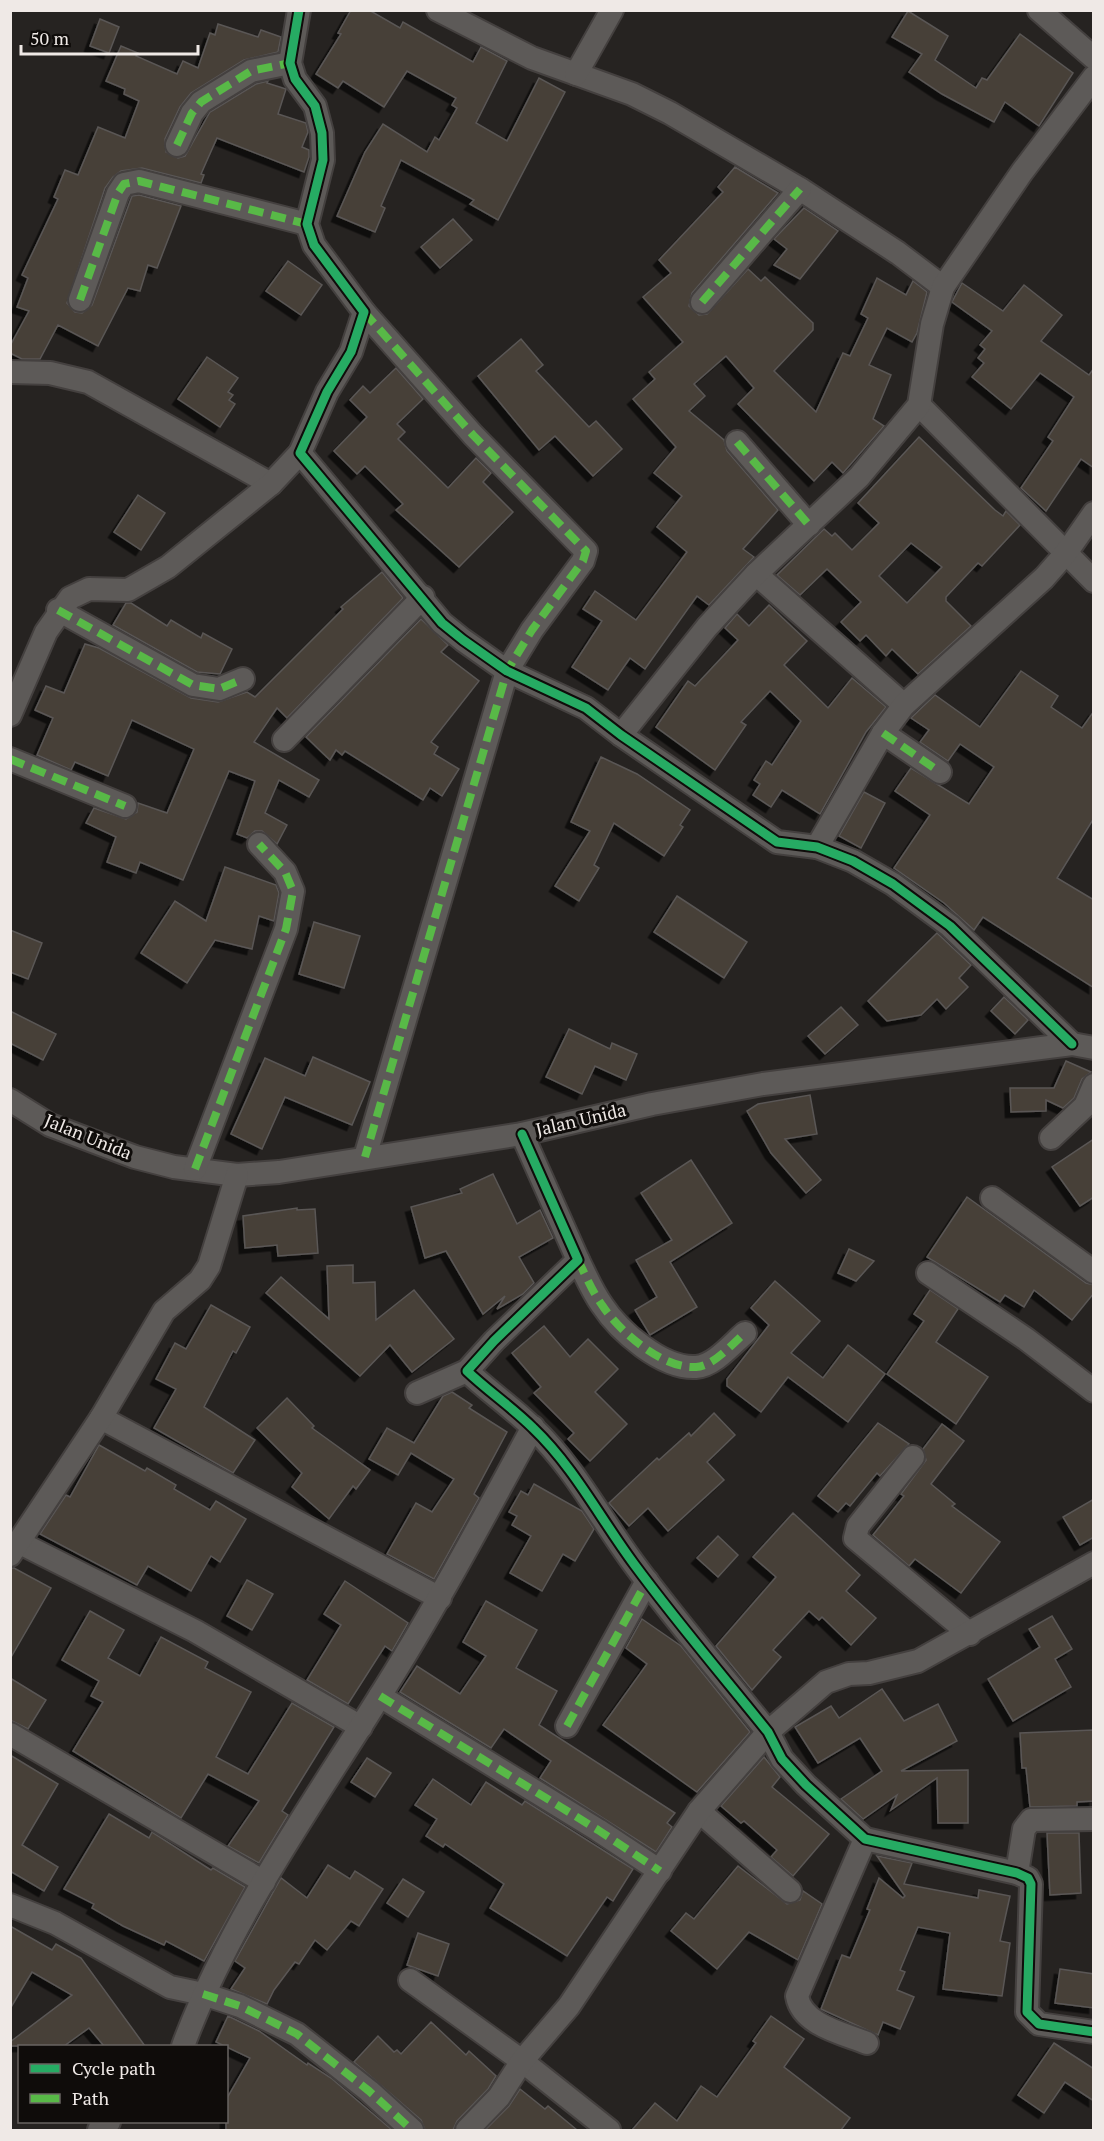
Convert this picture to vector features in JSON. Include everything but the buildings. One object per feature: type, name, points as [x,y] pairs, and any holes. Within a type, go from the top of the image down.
[{"type":"street","points":[[299,10],[290,63],[295,79],[315,106],[322,133],[323,160],[307,224],[314,245],[364,312],[473,435],[586,551],[583,561],[532,630],[507,671],[365,1157]]},
{"type":"street","points":[[438,10],[532,58],[632,94],[670,113],[800,189],[898,253],[943,287]]},
{"type":"street","points":[[576,74],[612,10]]},
{"type":"street","points":[[1040,10],[1094,58]]},
{"type":"street","points":[[177,145],[192,113],[201,102],[251,71],[290,63]]},
{"type":"street","points":[[621,735],[706,627],[756,574],[859,477],[919,405],[932,324],[943,287],[1022,172],[1094,77]]},
{"type":"street","points":[[80,300],[118,192],[124,184],[139,181],[307,224]]},
{"type":"street","points":[[702,302],[800,189]]},
{"type":"street","points":[[10,715],[46,632],[58,610],[70,597],[89,589],[128,590],[168,567],[271,483],[300,453],[327,392],[351,352],[364,312]]},
{"type":"street","points":[[10,372],[50,373],[88,382],[271,483]]},
{"type":"street","points":[[919,405],[1094,581]]},
{"type":"street","points":[[736,442],[809,525]]},
{"type":"street","points":[[300,453],[456,634],[507,671],[585,708],[777,842],[817,847],[853,861],[893,884],[950,926],[1083,1046]]},
{"type":"street","points":[[817,847],[883,733],[904,705],[1044,578],[1066,553],[1094,513]]},
{"type":"street","points":[[756,574],[904,705]]},
{"type":"street","points":[[284,740],[423,597]]},
{"type":"street","points":[[58,610],[193,685],[219,689],[243,679]]},
{"type":"street","points":[[883,733],[940,772]]},
{"type":"street","points":[[10,759],[124,806]]},
{"type":"street","points":[[195,1169],[286,928],[293,891],[285,872],[259,844]]},
{"type":"street","name":"Jalan Unida","points":[[10,1100],[50,1125],[92,1143],[145,1160],[237,1175],[279,1172],[522,1134],[652,1104],[763,1084],[1083,1046]]},
{"type":"street","points":[[1051,1138],[1085,1106],[1094,1085]]},
{"type":"street","points":[[522,1134],[578,1260],[602,1306],[639,1345],[672,1363],[697,1367],[711,1362],[745,1333]]},
{"type":"street","points":[[237,1175],[209,1266],[201,1280],[164,1311],[102,1418],[14,1549],[195,1631],[361,1727]]},
{"type":"street","points":[[992,1198],[1094,1272]]},
{"type":"street","points":[[417,1393],[467,1371],[494,1341],[578,1260]]},
{"type":"street","points":[[928,1273],[1026,1339],[1094,1391]]},
{"type":"street","points":[[467,1371],[493,1396],[533,1427],[600,1511],[647,1581],[768,1732],[790,1768],[865,1839],[1017,1873],[1028,1878],[1031,1884],[1028,2012],[1039,2024],[1094,2032]]},
{"type":"street","points":[[102,1418],[440,1598]]},
{"type":"street","points":[[183,2045],[203,1994],[264,1882],[440,1598],[533,1427]]},
{"type":"street","points":[[913,1457],[858,1526],[855,1538],[970,1634]]},
{"type":"street","points":[[467,2130],[499,2097],[522,2061],[569,2006],[699,1811],[768,1732],[826,1682],[849,1674],[869,1673],[918,1661],[1094,1563]]},
{"type":"street","points":[[567,1726],[647,1581]]},
{"type":"street","points":[[380,1696],[598,1830],[660,1872]]},
{"type":"street","points":[[10,1734],[264,1882]]},
{"type":"street","points":[[699,1811],[790,1891]]},
{"type":"street","points":[[1017,1873],[1024,1829],[1031,1820],[1094,1819]]},
{"type":"street","points":[[865,1839],[796,1996],[802,2012],[816,2022],[867,2043]]},
{"type":"street","points":[[10,1905],[55,1923],[170,1987],[203,1994],[240,2006],[297,2034],[369,2091],[412,2130]]},
{"type":"street","points":[[410,1980],[522,2061],[609,2130]]},
{"type":"marked path","points":[[177,145],[192,113],[201,102],[251,71],[290,63]]},
{"type":"marked path","points":[[80,300],[118,193],[124,184],[139,181],[307,224]]},
{"type":"marked path","points":[[702,302],[800,189]]},
{"type":"marked path","points":[[364,312],[473,435],[586,551],[583,561],[532,630],[507,671],[365,1157]]},
{"type":"marked path","points":[[737,442],[809,525]]},
{"type":"marked path","points":[[58,610],[193,685],[219,689],[243,679]]},
{"type":"marked path","points":[[883,733],[940,772]]},
{"type":"marked path","points":[[10,759],[125,806]]},
{"type":"marked path","points":[[195,1169],[286,929],[293,891],[285,872],[259,844]]},
{"type":"marked path","points":[[578,1260],[598,1300],[619,1326],[630,1337],[669,1362],[683,1366],[703,1366],[716,1359],[745,1333]]},
{"type":"marked path","points":[[567,1726],[647,1581]]},
{"type":"marked path","points":[[380,1696],[598,1830],[660,1871]]},
{"type":"marked path","points":[[203,1994],[240,2006],[297,2034],[369,2091],[412,2130]]},
{"type":"cycle path","points":[[299,10],[290,63],[295,79],[315,106],[322,133],[323,160],[307,224],[314,245],[364,312],[351,352],[327,392],[300,453],[442,623],[463,640],[507,671],[586,708],[621,735],[777,842],[817,847],[853,861],[893,884],[950,926],[1072,1044]]},
{"type":"cycle path","points":[[522,1134],[578,1260],[494,1341],[467,1371],[548,1443],[574,1476],[650,1585],[768,1732],[782,1759],[806,1785],[865,1839],[1017,1873],[1028,1878],[1031,1884],[1027,2012],[1039,2024],[1094,2032]]}]
